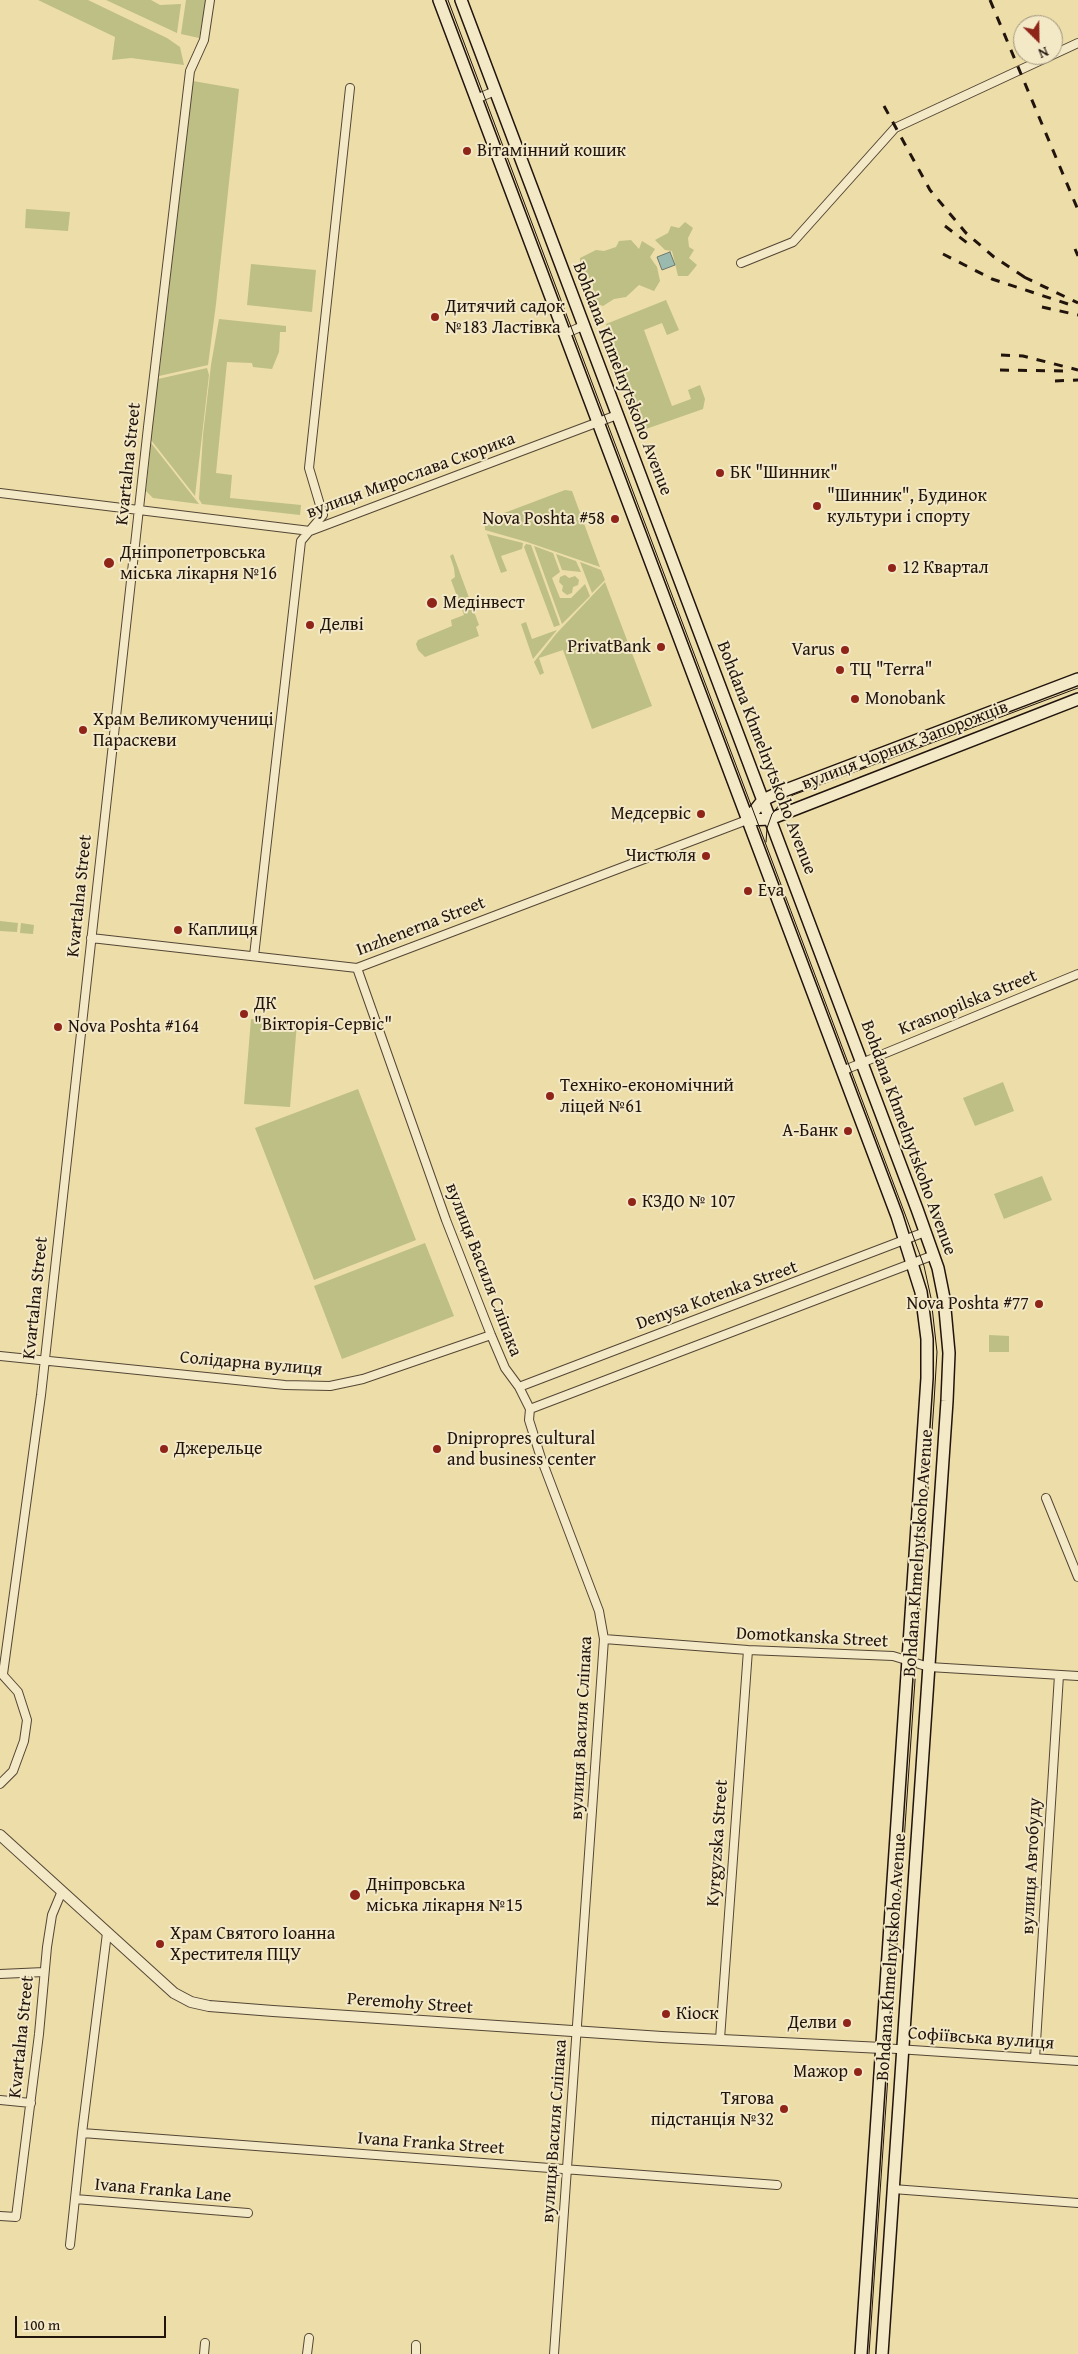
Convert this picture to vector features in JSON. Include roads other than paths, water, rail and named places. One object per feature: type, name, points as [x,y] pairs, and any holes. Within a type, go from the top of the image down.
[{"type":"main road","name":"Bohdana Khmelnytskoho Avenue","points":[[439,0],[905,1240],[924,1310],[927,1355],[861,2354]]},
{"type":"main road","name":"Bohdana Khmelnytskoho Avenue","points":[[461,0],[926,1232],[934,1255],[945,1303],[949,1353],[882,2354]]},
{"type":"main road","points":[[684,653],[704,644]]},
{"type":"main road","name":"вулиця Чорних Запорожців","points":[[747,820],[763,800],[1078,679]]},
{"type":"main road","name":"вулиця Чорних Запорожців","points":[[747,820],[770,818],[1078,699]]},
{"type":"main road","points":[[888,751],[895,769]]},
{"type":"street","name":"Kvartalna Street","points":[[0,1784],[13,1771],[24,1741],[27,1720],[18,1692],[2,1673],[44,1360],[190,72],[204,40],[210,0]]},
{"type":"street","points":[[741,263],[793,242],[895,128],[1078,43]]},
{"type":"street","points":[[254,956],[301,541],[323,515],[309,468],[350,88]]},
{"type":"street","points":[[476,99],[495,91]]},
{"type":"street","points":[[564,334],[583,326]]},
{"type":"street","name":"вулиця Мирослава Скорика","points":[[0,494],[310,531],[617,415]]},
{"type":"street","name":"Inzhenerna Street","points":[[91,938],[356,968],[747,820]]},
{"type":"street","name":"вулиця Василя Сліпака","points":[[356,968],[443,1211],[491,1335],[505,1368],[519,1387],[530,1409],[529,1420],[540,1458],[599,1611],[604,1639],[554,2354]]},
{"type":"street","name":"Krasnopilska Street","points":[[842,1071],[1078,974]]},
{"type":"street","name":"Denysa Kotenka Street","points":[[519,1387],[926,1232]]},
{"type":"street","points":[[530,1409],[934,1255]]},
{"type":"street","name":"Солідарна вулиця","points":[[0,1356],[285,1385],[330,1386],[363,1379],[491,1335]]},
{"type":"street","points":[[1046,1498],[1078,1577]]},
{"type":"street","name":"Domotkanska Street","points":[[604,1639],[748,1650],[893,1656],[929,1666],[1078,1676]]},
{"type":"street","name":"Kyrgyzska Street","points":[[720,2039],[748,1650]]},
{"type":"street","name":"вулиця Автобуду","points":[[1035,2058],[1059,1675]]},
{"type":"street","name":"Peremohy Street","points":[[0,1835],[174,1993],[191,2002],[209,2006],[577,2031],[882,2048]]},
{"type":"street","name":"Kvartalna Street","points":[[0,2216],[16,2218],[31,2103],[44,1972],[52,1915],[62,1890]]},
{"type":"street","points":[[70,2245],[82,2133],[108,1933]]},
{"type":"street","points":[[0,1974],[44,1972]]},
{"type":"street","name":"Софіївська вулиця","points":[[882,2048],[1078,2061]]},
{"type":"street","points":[[0,2100],[31,2103]]},
{"type":"street","name":"Ivana Franka Street","points":[[82,2133],[777,2185]]},
{"type":"street","points":[[894,2188],[1078,2203]]},
{"type":"street","name":"Ivana Franka Lane","points":[[76,2199],[248,2213]]},
{"type":"street","points":[[307,2354],[309,2338]]},
{"type":"street","points":[[204,2354],[205,2343]]},
{"type":"street","points":[[416,2345],[416,2354]]},
{"type":"water","points":[[670,252],[675,265],[662,270],[657,257]]},
{"type":"tram line","points":[[448,0],[905,1214],[924,1266],[931,1298],[937,1352],[869,2354]]},
{"type":"tram line","points":[[766,842],[767,828],[772,814],[780,804],[793,795],[1078,688]]},
{"type":"railway","points":[[990,0],[1078,210]]},
{"type":"railway","points":[[884,106],[930,190],[966,233],[994,257],[1029,280]]},
{"type":"railway","points":[[945,226],[970,245]]},
{"type":"railway","points":[[1075,249],[1078,256]]},
{"type":"railway","points":[[943,254],[992,279],[1071,305]]},
{"type":"railway","points":[[1024,277],[1078,303]]},
{"type":"railway","points":[[1042,307],[1078,315]]},
{"type":"railway","points":[[1001,355],[1023,356],[1078,370]]},
{"type":"railway","points":[[1000,370],[1066,371]]},
{"type":"railway","points":[[1055,381],[1078,380]]},
{"type":"place","name":"Вітамінний кошик","points":[[467,151]]},
{"type":"place","name":"Дитячий садок №183 Ластівка","points":[[435,317]]},
{"type":"place","name":"БК \"Шинник\"","points":[[720,473]]},
{"type":"place","name":"\"Шинник\", Будинок культури і спорту","points":[[817,506]]},
{"type":"place","name":"Nova Poshta #58","points":[[615,519]]},
{"type":"place","name":"Дніпропетровська міська лікарня №16","points":[[109,563]]},
{"type":"place","name":"12 Квартал","points":[[892,568]]},
{"type":"place","name":"Медінвест","points":[[432,603]]},
{"type":"place","name":"Делві","points":[[310,625]]},
{"type":"place","name":"PrivatBank","points":[[661,647]]},
{"type":"place","name":"Varus","points":[[845,650]]},
{"type":"place","name":"ТЦ \"Terra\"","points":[[840,670]]},
{"type":"place","name":"Monobank","points":[[855,699]]},
{"type":"place","name":"Храм Великомучениці Параскеви","points":[[83,730]]},
{"type":"place","name":"Медсервіс","points":[[701,814]]},
{"type":"place","name":"Чистюля","points":[[706,856]]},
{"type":"place","name":"Eva","points":[[748,891]]},
{"type":"place","name":"Каплиця","points":[[178,930]]},
{"type":"place","name":"ДК \"Вікторія-Сервіс\"","points":[[244,1014]]},
{"type":"place","name":"Nova Poshta #164","points":[[58,1027]]},
{"type":"place","name":"Техніко-економічний ліцей №61","points":[[550,1096]]},
{"type":"place","name":"А-Банк","points":[[848,1131]]},
{"type":"place","name":"КЗДО № 107","points":[[632,1202]]},
{"type":"place","name":"Nova Poshta #77","points":[[1039,1304]]},
{"type":"place","name":"Джерельце","points":[[164,1449]]},
{"type":"place","name":"Dnipropres cultural and business center","points":[[437,1449]]},
{"type":"place","name":"Дніпровська міська лікарня №15","points":[[355,1895]]},
{"type":"place","name":"Храм Святого Іоанна Хрестителя ПЦУ","points":[[160,1944]]},
{"type":"place","name":"Кіоск","points":[[666,2014]]},
{"type":"place","name":"Делви","points":[[847,2023]]},
{"type":"place","name":"Мажор","points":[[858,2072]]},
{"type":"place","name":"Тягова пiдстанцiя №32","points":[[784,2109]]}]
